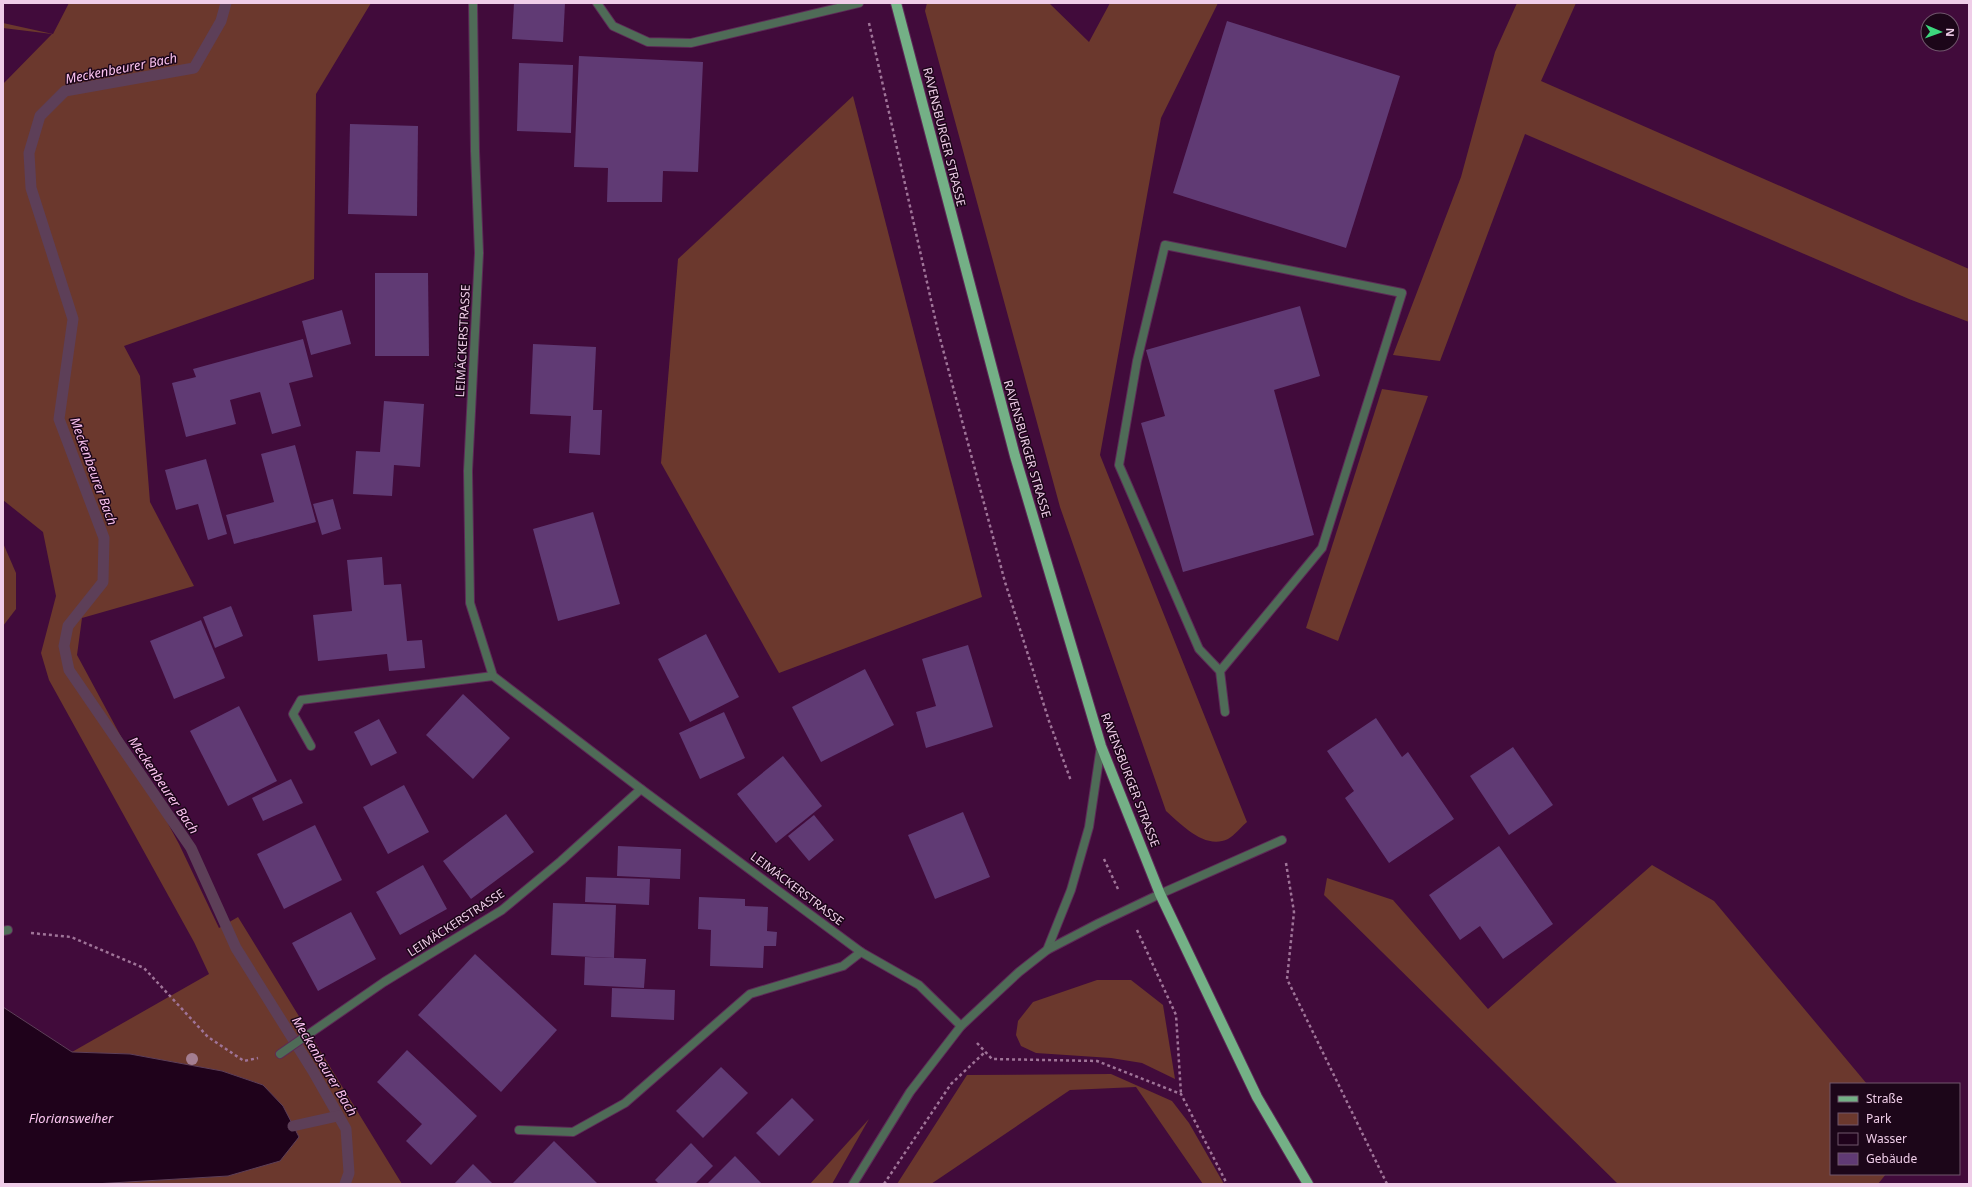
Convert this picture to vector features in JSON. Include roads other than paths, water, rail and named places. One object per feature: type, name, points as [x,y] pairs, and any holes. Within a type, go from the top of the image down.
[{"type":"main road","name":"RAVENSBURGER STRASSE","points":[[896,3],[1015,456],[1101,746],[1160,894],[1257,1097],[1308,1184]]},
{"type":"street","name":"LEIMÄCKERSTRASSE","points":[[473,3],[475,151],[479,253],[468,471],[470,603],[493,676],[641,789],[861,952],[919,985],[961,1026]]},
{"type":"street","points":[[597,3],[613,26],[648,42],[691,43],[859,3]]},
{"type":"street","points":[[1220,671],[1322,548],[1402,293],[1165,245],[1137,361],[1119,465],[1199,649],[1220,671],[1225,712]]},
{"type":"street","points":[[311,746],[293,714],[301,700],[493,676]]},
{"type":"street","points":[[1047,950],[1072,890],[1089,827],[1101,746]]},
{"type":"street","name":"LEIMÄCKERSTRASSE","points":[[280,1054],[384,982],[502,910],[561,861],[641,789]]},
{"type":"street","points":[[853,1184],[910,1092],[961,1026],[1019,972],[1047,950],[1160,894],[1282,840]]},
{"type":"street","points":[[519,1130],[574,1132],[625,1103],[750,994],[843,966],[861,952]]},
{"type":"water","name":"Floriansweiher","points":[[3,1007],[72,1052],[130,1054],[222,1071],[263,1085],[283,1106],[299,1137],[280,1161],[228,1176],[94,1184],[3,1184]]},
{"type":"waterway","name":"Meckenbeurer Bach","points":[[226,3],[221,21],[194,68],[65,91],[40,116],[29,153],[31,188],[73,319],[59,419],[104,538],[103,582],[68,626],[64,646],[69,670],[191,848],[236,948],[313,1071],[346,1129],[349,1173],[345,1184]]},
{"type":"waterway","points":[[293,1126],[338,1116]]}]
